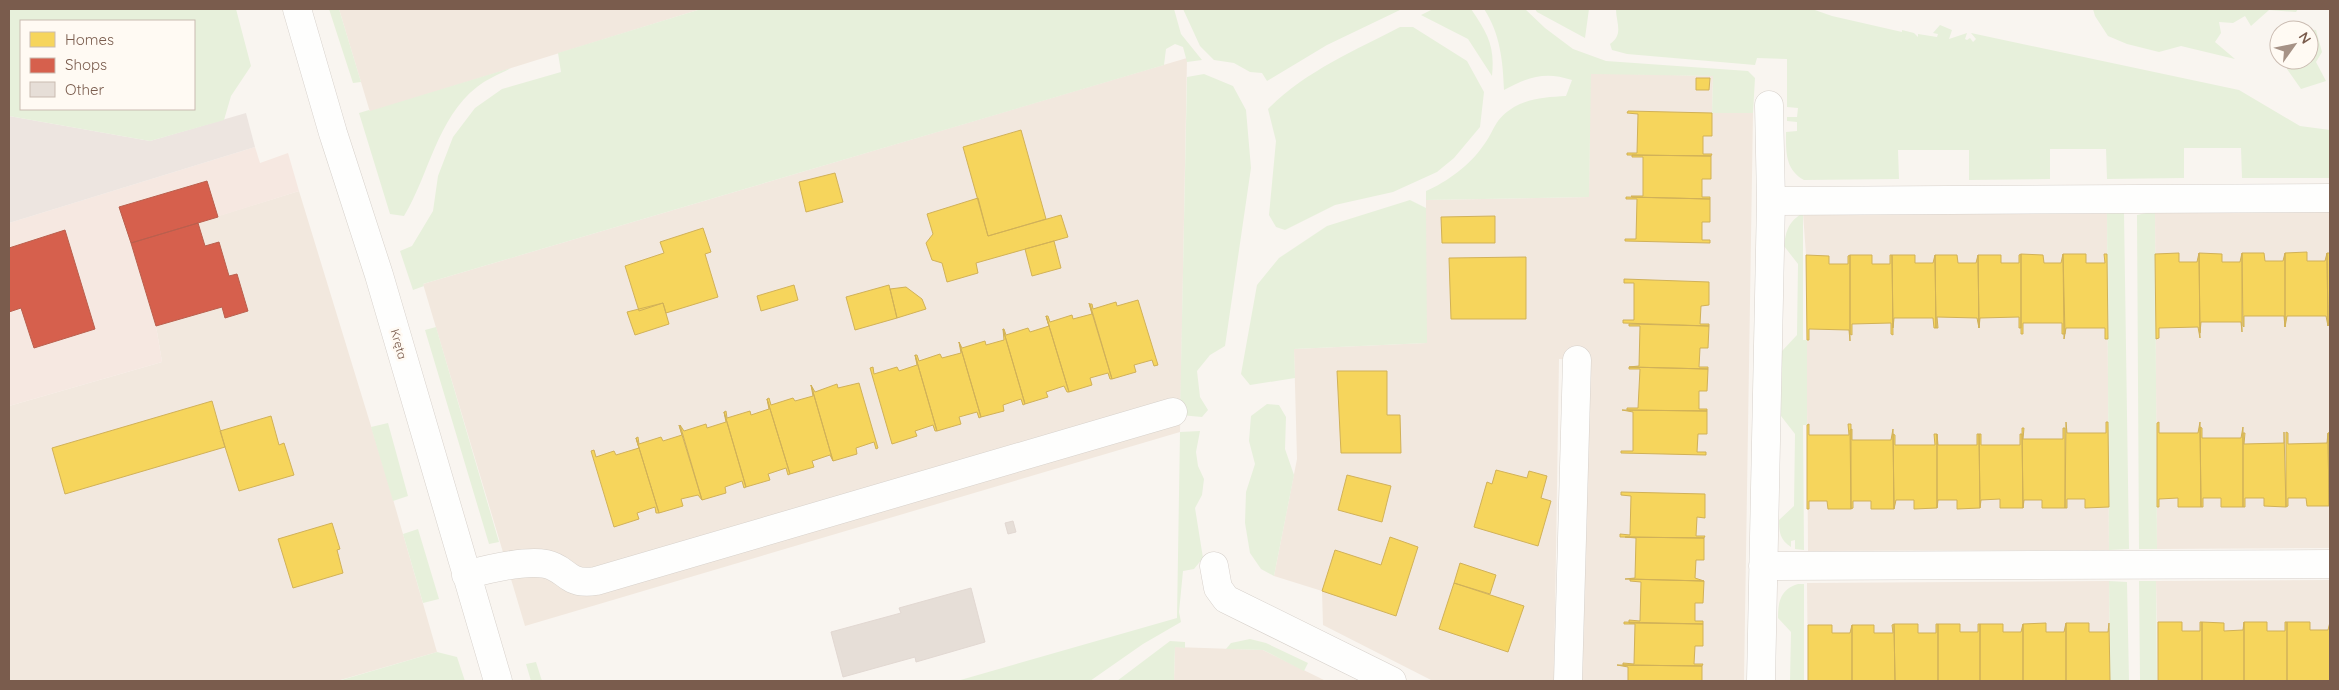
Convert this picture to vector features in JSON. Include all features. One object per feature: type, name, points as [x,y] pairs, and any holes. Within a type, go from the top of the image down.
[{"type":"street","name":"Kręta","points":[[297,9],[333,132],[379,275],[498,681]]},
{"type":"street","points":[[1761,681],[1771,201],[1769,105]]},
{"type":"street","points":[[1771,201],[2330,198]]},
{"type":"street","points":[[1568,681],[1576,360]]},
{"type":"street","points":[[466,575],[488,569],[540,564],[562,569],[573,579],[596,581],[1173,412]]},
{"type":"street","points":[[1763,566],[2330,564]]},
{"type":"street","points":[[1214,566],[1218,588],[1226,599],[1392,681]]},
{"type":"shaded area","points":[[339,9],[701,9],[370,112]]},
{"type":"shaded area","points":[[1187,58],[1180,432],[525,626],[423,284]]},
{"type":"shaded area","points":[[1590,73],[1713,76],[1712,113],[1753,113],[1744,681],[1581,681],[1586,360],[1559,359],[1554,681],[1433,681],[1323,625],[1322,591],[1274,576],[1297,459],[1294,349],[1426,343],[1426,200],[1589,197]]},
{"type":"shaded area","points":[[246,113],[255,147],[9,223],[9,116],[150,141]]},
{"type":"shaded area","points":[[255,147],[260,163],[288,153],[299,191],[131,244],[156,326],[162,362],[9,406],[9,223]]},
{"type":"shaded area","points":[[299,191],[386,475],[437,652],[337,681],[9,681],[9,406],[162,362],[156,326],[131,243]]},
{"type":"shaded area","points":[[2155,211],[2330,211],[2330,548],[2157,549]]},
{"type":"shaded area","points":[[2107,212],[2109,550],[1808,551],[1806,255],[1803,213]]},
{"type":"shaded area","points":[[2330,580],[2330,681],[2158,681],[2156,581]]},
{"type":"shaded area","points":[[2109,581],[2110,681],[1808,681],[1807,583]]},
{"type":"shaded area","points":[[1175,647],[1263,650],[1326,681],[1174,681]]},
{"type":"green space","points":[[9,9],[236,9],[251,66],[231,96],[224,120],[150,141],[9,116]]},
{"type":"green space","points":[[329,9],[339,9],[361,82],[353,83]]},
{"type":"green space","points":[[701,9],[1174,9],[1181,34],[1202,60],[1187,62],[1183,47],[1175,44],[1166,49],[1164,65],[423,284],[424,286],[413,290],[400,251],[412,246],[433,211],[438,176],[453,137],[475,108],[502,89],[561,72],[558,53]]},
{"type":"green space","points":[[1183,9],[1402,9],[1327,45],[1267,81],[1262,73],[1250,72],[1234,63],[1214,60],[1200,46]]},
{"type":"green space","points":[[1433,9],[1471,9],[1489,41],[1493,66],[1492,76],[1468,39],[1421,15]]},
{"type":"green space","points":[[1484,9],[1525,9],[1545,28],[1573,49],[1606,61],[1748,71],[1755,78],[1753,113],[1712,113],[1713,76],[1591,74],[1589,197],[1426,200],[1426,191],[1450,178],[1472,160],[1502,116],[1520,104],[1533,100],[1566,96],[1572,80],[1553,76],[1537,77],[1504,90],[1500,48],[1494,28]]},
{"type":"green space","points":[[1535,9],[1589,9],[1585,38],[1537,12]]},
{"type":"green space","points":[[1616,9],[1812,9],[1832,16],[1914,33],[1918,37],[1918,34],[1937,37],[1938,34],[1933,33],[1940,25],[1952,30],[1949,39],[1967,33],[1965,39],[1970,38],[1973,42],[1976,39],[1971,33],[2239,90],[2300,126],[2330,130],[2330,178],[2242,178],[2241,148],[2184,148],[2184,178],[2107,179],[2106,149],[2050,149],[2050,179],[1969,180],[1969,150],[1898,150],[1899,179],[1804,180],[1793,171],[1787,153],[1786,132],[1797,131],[1797,122],[1787,121],[1787,117],[1797,117],[1798,108],[1787,107],[1787,59],[1757,58],[1755,65],[1627,54],[1612,50],[1610,44],[1618,32]]},
{"type":"green space","points":[[2093,9],[2298,9],[2296,12],[2269,10],[2251,26],[2245,16],[2233,23],[2219,22],[2221,33],[2215,42],[2235,59],[2181,46],[2159,52],[2127,44],[2108,36],[2095,16]]},
{"type":"green space","points":[[1400,27],[1413,27],[1467,61],[1484,92],[1480,127],[1454,158],[1437,172],[1393,192],[1335,205],[1285,230],[1276,227],[1269,215],[1276,141],[1268,109],[1282,96],[1314,73],[1348,53]]},
{"type":"green space","points":[[2319,41],[2322,52],[2319,57]]},
{"type":"green space","points":[[511,68],[481,84],[463,100],[452,114],[443,131],[413,200],[404,216],[390,214],[359,113]]},
{"type":"green space","points":[[2319,68],[2326,81],[2301,89],[2288,70],[2319,70]]},
{"type":"green space","points":[[1204,74],[1233,86],[1246,110],[1251,168],[1225,346],[1210,355],[1197,371],[1200,397],[1208,410],[1202,417],[1180,415],[1187,77]]},
{"type":"green space","points":[[1410,200],[1426,208],[1427,343],[1294,349],[1295,378],[1250,385],[1241,374],[1257,285],[1279,258],[1327,226]]},
{"type":"green space","points":[[2155,211],[2157,549],[2139,549],[2137,215]]},
{"type":"green space","points":[[2107,212],[2124,212],[2129,549],[2109,550]]},
{"type":"green space","points":[[1803,213],[1803,340],[1807,340],[1807,425],[1803,425],[1804,550],[1795,549],[1795,540],[1791,541],[1791,547],[1784,542],[1780,532],[1779,520],[1794,506],[1795,434],[1781,416],[1782,351],[1797,335],[1798,264],[1784,246],[1789,227],[1794,219]]},
{"type":"green space","points":[[436,327],[499,542],[489,544],[425,330]]},
{"type":"green space","points":[[1267,404],[1279,405],[1286,417],[1285,449],[1294,475],[1274,576],[1261,569],[1250,553],[1245,523],[1246,492],[1255,464],[1249,441],[1251,416]]},
{"type":"green space","points":[[388,423],[408,496],[393,501],[371,427]]},
{"type":"green space","points":[[1200,431],[1196,452],[1198,466],[1204,479],[1202,495],[1195,508],[1203,558],[1194,569],[1183,571],[1179,612],[1181,622],[1143,644],[1090,681],[957,681],[1177,618],[1180,432]]},
{"type":"green space","points":[[418,529],[439,599],[423,603],[403,534]]},
{"type":"green space","points":[[2109,581],[2127,582],[2129,681],[2110,681]]},
{"type":"green space","points":[[2139,581],[2156,581],[2157,681],[2140,681]]},
{"type":"green space","points":[[1798,584],[1804,584],[1804,681],[1790,681],[1791,632],[1778,618],[1778,612],[1784,592]]},
{"type":"green space","points":[[1250,639],[1266,643],[1308,663],[1304,671],[1263,650],[1226,649],[1231,643]]},
{"type":"green space","points":[[1170,641],[1185,642],[1185,648],[1175,647],[1174,681],[1117,681]]},
{"type":"green space","points":[[437,652],[457,657],[465,681],[338,681]]},
{"type":"green space","points":[[536,662],[542,681],[531,681],[526,664]]},
{"type":"building: Homes","points":[[1696,78],[1710,78],[1709,90],[1696,90]]},
{"type":"building: Homes","points":[[1628,111],[1712,113],[1712,136],[1703,136],[1703,154],[1712,154],[1711,156],[1627,155],[1627,153],[1637,153],[1638,114],[1627,113]]},
{"type":"building: Homes","points":[[1021,130],[1046,219],[988,236],[963,147]]},
{"type":"building: Homes","points":[[1632,155],[1711,156],[1711,179],[1702,179],[1702,197],[1710,197],[1710,199],[1632,197],[1643,196],[1643,157],[1632,157]]},
{"type":"building: Homes","points":[[835,173],[843,202],[806,212],[799,182]]},
{"type":"building: Homes","points":[[1626,197],[1710,199],[1710,222],[1702,222],[1702,240],[1710,240],[1710,243],[1625,241],[1625,239],[1636,239],[1637,199],[1626,199]]},
{"type":"building: Homes","points":[[978,198],[988,236],[1061,215],[1068,237],[976,263],[978,273],[947,282],[942,263],[932,260],[926,243],[933,234],[927,214]]},
{"type":"building: Homes","points":[[1495,216],[1495,243],[1442,243],[1441,217]]},
{"type":"building: Homes","points":[[703,228],[711,252],[705,254],[718,297],[666,313],[663,303],[639,311],[625,266],[664,253],[660,242]]},
{"type":"building: Homes","points":[[1054,241],[1061,268],[1032,276],[1025,249]]},
{"type":"building: Homes","points":[[2307,252],[2307,261],[2325,261],[2327,253],[2328,326],[2326,316],[2287,316],[2285,327],[2285,253]]},
{"type":"building: Homes","points":[[2179,253],[2179,262],[2197,262],[2199,253],[2200,338],[2198,327],[2159,328],[2159,338],[2156,339],[2155,254]]},
{"type":"building: Homes","points":[[2199,253],[2222,254],[2222,262],[2240,262],[2242,253],[2242,332],[2241,322],[2201,322],[2200,333]]},
{"type":"building: Homes","points":[[2242,253],[2264,253],[2265,261],[2283,261],[2285,253],[2285,327],[2284,316],[2244,316],[2243,326]]},
{"type":"building: Homes","points":[[2327,253],[2330,253],[2330,315],[2328,326]]},
{"type":"building: Homes","points":[[2021,254],[2021,328],[2019,328],[2019,317],[1980,318],[1979,328],[1978,255],[2001,255],[2001,263],[2019,263],[2019,255]]},
{"type":"building: Homes","points":[[2021,254],[2043,255],[2044,263],[2061,263],[2063,254],[2065,334],[2062,334],[2062,323],[2023,323],[2023,334],[2021,334]]},
{"type":"building: Homes","points":[[2063,254],[2086,254],[2086,263],[2105,263],[2104,254],[2107,254],[2108,339],[2105,339],[2105,328],[2066,328],[2064,339]]},
{"type":"building: Homes","points":[[1806,255],[1829,256],[1829,264],[1848,264],[1848,256],[1850,255],[1850,341],[1849,330],[1809,329],[1809,340],[1807,340]]},
{"type":"building: Homes","points":[[1850,255],[1872,255],[1872,264],[1890,264],[1890,255],[1892,255],[1893,335],[1891,334],[1891,323],[1852,324],[1852,335],[1850,334]]},
{"type":"building: Homes","points":[[1892,255],[1915,255],[1915,263],[1933,263],[1935,255],[1936,328],[1934,328],[1933,318],[1894,318],[1893,328]]},
{"type":"building: Homes","points":[[1935,255],[1957,255],[1958,263],[1976,263],[1978,255],[1979,328],[1977,318],[1937,317],[1938,328],[1936,328]]},
{"type":"building: Homes","points":[[1526,257],[1526,319],[1451,319],[1449,258]]},
{"type":"building: Homes","points":[[1624,279],[1709,282],[1709,305],[1701,306],[1700,324],[1709,324],[1709,326],[1623,323],[1623,320],[1634,320],[1634,283],[1624,283]]},
{"type":"building: Homes","points":[[794,285],[798,300],[761,311],[757,296]]},
{"type":"building: Homes","points":[[889,285],[897,318],[855,330],[846,297]]},
{"type":"building: Homes","points":[[906,287],[922,299],[926,309],[897,318],[890,289]]},
{"type":"building: Homes","points":[[1138,300],[1158,365],[1154,366],[1152,360],[1134,365],[1136,372],[1112,379],[1090,304],[1092,304],[1093,309],[1116,302],[1117,306]]},
{"type":"building: Homes","points":[[663,303],[669,324],[635,335],[627,312]]},
{"type":"building: Homes","points":[[1089,303],[1112,379],[1110,379],[1108,373],[1090,378],[1092,385],[1069,392],[1046,316],[1048,316],[1050,322],[1072,315],[1073,319],[1092,314]]},
{"type":"building: Homes","points":[[1046,316],[1069,392],[1067,392],[1064,386],[1046,392],[1048,397],[1025,404],[1003,329],[1006,335],[1028,328],[1030,332],[1049,326]]},
{"type":"building: Homes","points":[[1629,324],[1709,326],[1708,348],[1700,348],[1699,367],[1708,367],[1708,369],[1629,367],[1639,366],[1640,326],[1629,326]]},
{"type":"building: Homes","points":[[1003,329],[1025,404],[1023,405],[1021,399],[1003,405],[1004,411],[981,417],[959,342],[962,348],[985,341],[986,345],[1004,340]]},
{"type":"building: Homes","points":[[959,342],[981,417],[979,418],[977,412],[959,417],[961,424],[937,431],[915,355],[917,355],[919,361],[940,354],[942,358],[961,353]]},
{"type":"building: Homes","points":[[915,355],[937,431],[935,431],[933,425],[915,431],[917,436],[892,444],[870,368],[873,367],[874,374],[897,367],[899,371],[917,365]]},
{"type":"building: Homes","points":[[1629,367],[1708,369],[1707,391],[1699,391],[1699,409],[1707,409],[1707,411],[1627,410],[1627,408],[1638,408],[1640,369],[1629,369]]},
{"type":"building: Homes","points":[[1337,371],[1387,371],[1387,415],[1400,415],[1401,453],[1341,453]]},
{"type":"building: Homes","points":[[859,383],[878,448],[876,449],[874,442],[856,448],[857,454],[833,461],[811,385],[815,392],[837,384],[838,388]]},
{"type":"building: Homes","points":[[811,385],[833,461],[830,455],[812,461],[814,467],[790,474],[767,399],[769,398],[771,405],[793,398],[795,401],[813,396]]},
{"type":"building: Homes","points":[[767,399],[790,474],[788,475],[786,468],[768,474],[770,480],[746,487],[724,412],[726,411],[727,418],[750,411],[751,415],[769,409]]},
{"type":"building: Homes","points":[[212,401],[225,447],[65,494],[52,448]]},
{"type":"building: Homes","points":[[1622,410],[1707,411],[1707,434],[1698,434],[1697,452],[1706,452],[1706,455],[1621,453],[1621,451],[1633,451],[1633,412]]},
{"type":"building: Homes","points":[[724,412],[746,487],[744,488],[742,481],[725,487],[726,493],[702,500],[680,425],[684,431],[706,424],[707,428],[726,422]]},
{"type":"building: Homes","points":[[271,416],[279,445],[284,443],[294,475],[239,491],[220,431]]},
{"type":"building: Homes","points":[[2066,422],[2067,433],[2106,433],[2106,422],[2108,422],[2109,507],[2085,508],[2085,499],[2067,499],[2067,508],[2065,508]]},
{"type":"building: Homes","points":[[2159,422],[2159,433],[2198,433],[2200,422],[2201,507],[2178,507],[2178,498],[2159,499],[2159,507],[2157,507],[2157,423]]},
{"type":"building: Homes","points":[[1809,424],[1809,435],[1849,435],[1848,424],[1851,424],[1851,509],[1828,509],[1827,501],[1809,501],[1809,509],[1807,509],[1807,425]]},
{"type":"building: Homes","points":[[679,425],[702,500],[698,495],[681,499],[683,506],[659,513],[636,438],[638,437],[639,444],[661,437],[663,441],[682,435]]},
{"type":"building: Homes","points":[[2200,427],[2202,428],[2202,438],[2241,438],[2243,427],[2243,507],[2221,507],[2221,498],[2203,498],[2203,507],[2201,507]]},
{"type":"building: Homes","points":[[2022,428],[2024,428],[2023,439],[2063,439],[2063,428],[2065,428],[2065,508],[2042,508],[2042,500],[2024,500],[2023,508]]},
{"type":"building: Homes","points":[[1852,429],[1852,440],[1891,440],[1893,429],[1894,509],[1871,509],[1871,501],[1853,501],[1853,508],[1851,509],[1850,430]]},
{"type":"building: Homes","points":[[2284,432],[2286,507],[2264,506],[2264,498],[2245,498],[2245,507],[2243,507],[2243,433],[2245,433],[2244,444],[2284,443]]},
{"type":"building: Homes","points":[[2286,432],[2288,433],[2288,444],[2327,443],[2328,433],[2329,506],[2307,506],[2306,498],[2288,498],[2288,506],[2286,507]]},
{"type":"building: Homes","points":[[2330,432],[2330,506],[2329,506],[2328,433]]},
{"type":"building: Homes","points":[[1893,434],[1895,435],[1895,445],[1935,445],[1934,434],[1937,434],[1937,508],[1914,509],[1914,500],[1896,500],[1894,509]]},
{"type":"building: Homes","points":[[1937,434],[1938,445],[1977,445],[1977,434],[1979,434],[1980,508],[1957,509],[1957,500],[1938,500],[1937,508]]},
{"type":"building: Homes","points":[[1979,434],[1981,434],[1981,445],[2020,445],[2020,434],[2022,434],[2023,508],[2000,508],[2000,499],[1981,500],[1980,508]]},
{"type":"building: Homes","points":[[636,438],[659,513],[656,513],[655,507],[637,513],[639,519],[614,527],[591,451],[594,450],[596,457],[614,451],[616,455],[639,448]]},
{"type":"building: Homes","points":[[1496,470],[1527,478],[1529,471],[1547,476],[1541,498],[1551,501],[1538,546],[1474,527],[1487,482],[1492,484]]},
{"type":"building: Homes","points":[[1347,475],[1391,486],[1382,522],[1338,510]]},
{"type":"building: Homes","points":[[1621,492],[1705,494],[1705,518],[1697,517],[1696,536],[1705,536],[1704,538],[1620,537],[1620,534],[1630,535],[1631,496],[1621,495]]},
{"type":"building: Homes","points":[[332,523],[340,549],[337,550],[343,573],[293,588],[278,539]]},
{"type":"building: Homes","points":[[1390,537],[1418,547],[1396,616],[1322,591],[1335,550],[1381,565]]},
{"type":"building: Homes","points":[[1625,537],[1704,538],[1704,560],[1696,560],[1695,578],[1704,581],[1625,579],[1635,578],[1636,538]]},
{"type":"building: Homes","points":[[1460,563],[1496,575],[1490,594],[1454,583]]},
{"type":"building: Homes","points":[[1630,579],[1704,581],[1703,603],[1695,603],[1695,621],[1703,621],[1703,624],[1629,623],[1629,620],[1640,621],[1641,582],[1630,581]]},
{"type":"building: Homes","points":[[1454,583],[1524,606],[1508,652],[1439,629]]},
{"type":"building: Homes","points":[[1624,622],[1703,624],[1703,646],[1695,646],[1694,664],[1703,664],[1702,666],[1623,665],[1623,663],[1634,664],[1635,624],[1624,624]]},
{"type":"building: Homes","points":[[2158,622],[2182,622],[2182,631],[2200,631],[2200,622],[2202,622],[2202,681],[2158,681]]},
{"type":"building: Homes","points":[[2202,622],[2224,623],[2224,631],[2243,630],[2244,622],[2244,681],[2202,681]]},
{"type":"building: Homes","points":[[2244,622],[2267,622],[2267,631],[2285,631],[2285,622],[2287,622],[2287,681],[2244,681]]},
{"type":"building: Homes","points":[[2287,622],[2310,622],[2310,630],[2328,630],[2330,622],[2330,681],[2287,681]]},
{"type":"building: Homes","points":[[2046,623],[2046,632],[2064,632],[2066,623],[2066,681],[2023,681],[2023,624]]},
{"type":"building: Homes","points":[[2066,623],[2089,623],[2089,632],[2108,632],[2109,623],[2110,681],[2066,681]]},
{"type":"building: Homes","points":[[1894,624],[1895,681],[1852,681],[1852,625],[1874,625],[1874,633],[1893,633],[1892,625]]},
{"type":"building: Homes","points":[[1894,624],[1918,624],[1918,633],[1936,633],[1936,624],[1938,624],[1938,681],[1895,681]]},
{"type":"building: Homes","points":[[1938,624],[1960,624],[1960,632],[1978,632],[1978,624],[1980,624],[1980,681],[1938,681]]},
{"type":"building: Homes","points":[[1980,624],[2003,624],[2003,632],[2021,632],[2023,624],[2023,681],[1980,681]]},
{"type":"building: Homes","points":[[1808,625],[1832,625],[1832,633],[1850,633],[1852,625],[1852,681],[1808,681]]},
{"type":"building: Homes","points":[[1617,665],[1702,666],[1702,681],[1628,681],[1628,667]]},
{"type":"building: Shops","points":[[207,181],[218,217],[131,243],[119,207]]},
{"type":"building: Shops","points":[[198,223],[205,246],[219,242],[229,276],[237,274],[248,311],[225,318],[222,307],[156,326],[131,243]]},
{"type":"building: Shops","points":[[65,230],[95,329],[34,348],[21,308],[9,312],[9,248]]},
{"type":"building: Other","points":[[1013,521],[1016,532],[1008,534],[1005,523]]},
{"type":"building: Other","points":[[971,588],[985,642],[916,662],[915,657],[843,677],[831,632],[901,613],[899,608]]}]
